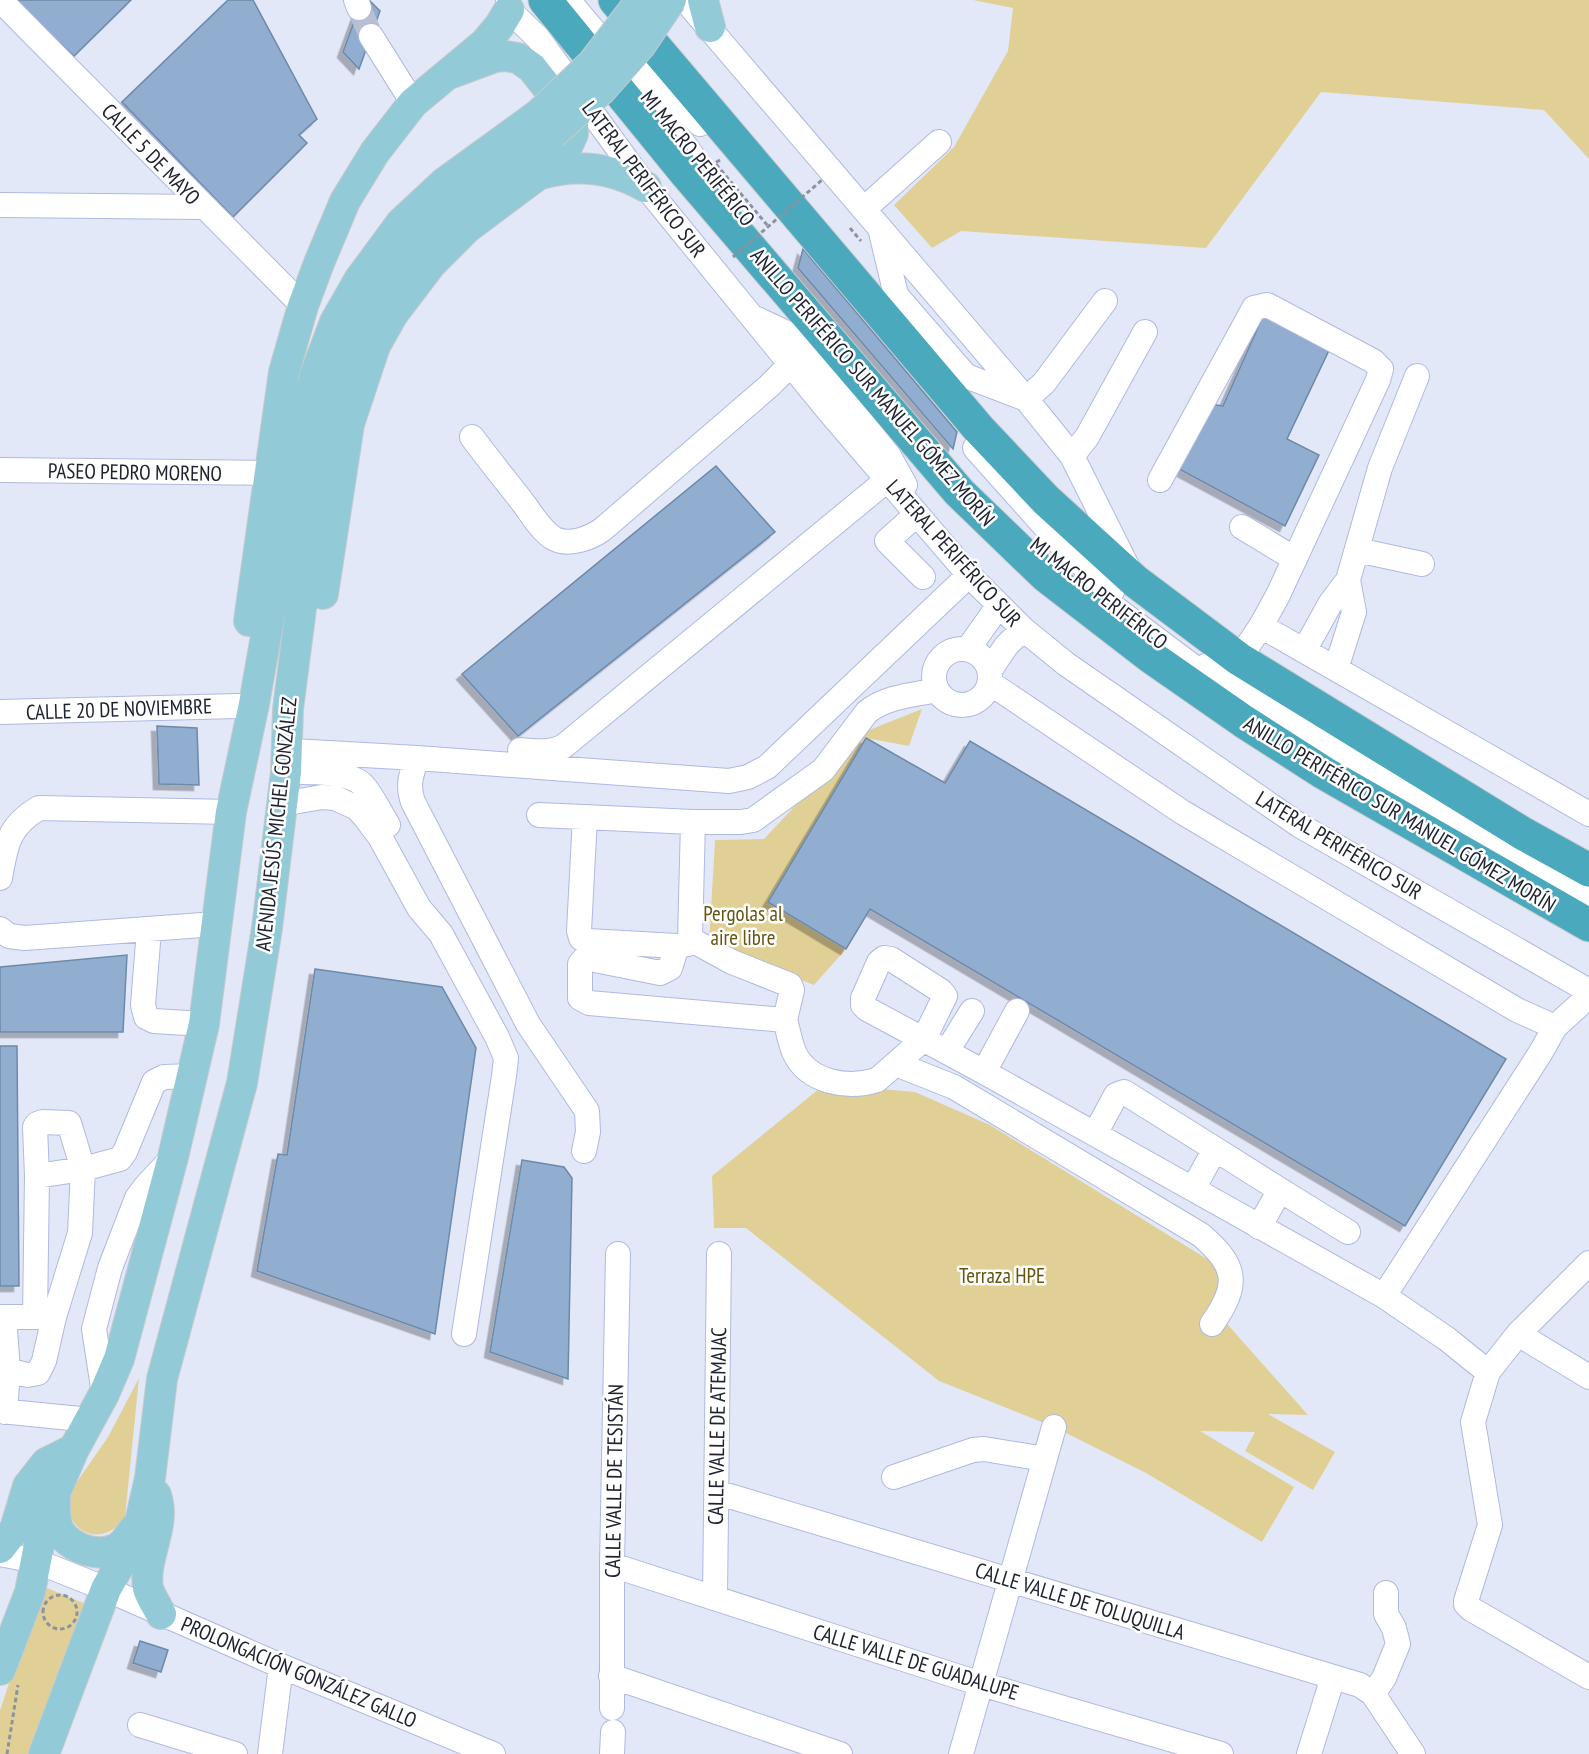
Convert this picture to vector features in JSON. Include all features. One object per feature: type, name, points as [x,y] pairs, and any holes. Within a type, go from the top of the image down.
[{"type":"highway","name":"ANILLO PERIFÉRICO SUR MANUEL GÓMEZ MORÍN","points":[[545,0],[685,172],[959,492],[1046,576],[1151,657],[1243,721],[1324,773],[1589,925]]},
{"type":"highway","points":[[615,0],[979,429],[1046,500],[1135,581],[1239,659],[1522,833],[1589,870]]},
{"type":"highway","points":[[1522,833],[1589,847]]},
{"type":"highway","points":[[1495,872],[1589,939]]},
{"type":"main road","name":"AVENIDA JESÚS MICHEL GONZÁLEZ","points":[[44,1754],[106,1589],[140,1522],[150,1478],[162,1379],[242,1083],[267,928],[282,804],[293,752],[288,709],[324,431],[335,381],[355,331],[376,291],[416,243],[454,205],[507,165],[546,124],[641,0]]},
{"type":"main road","name":"AVENIDA JESÚS MICHEL GONZÁLEZ","points":[[9,1673],[30,1592],[43,1524],[74,1449],[97,1407],[118,1359],[193,1076],[204,1024],[231,812],[254,704],[303,426],[315,375],[335,322],[359,280],[401,223],[444,183],[603,88],[640,46],[671,0]]},
{"type":"main road","points":[[239,767],[238,706],[249,621],[284,372],[303,306],[345,201],[375,152],[413,103],[484,43],[500,25],[508,5]]},
{"type":"main road","points":[[293,752],[305,712],[349,424],[375,346],[393,314],[431,264],[467,228],[538,175],[568,145],[573,134],[573,120],[532,68],[518,58],[495,57],[449,74]]},
{"type":"main road","points":[[538,175],[556,170],[581,168],[603,170],[627,176],[646,187]]},
{"type":"main road","points":[[0,1548],[15,1529],[28,1486],[46,1463],[74,1449]]},
{"type":"main road","points":[[150,1478],[160,1505],[156,1538],[149,1563],[148,1589],[161,1614]]},
{"type":"main road","points":[[55,1493],[55,1516],[59,1530],[70,1542],[83,1550],[99,1552],[115,1549],[125,1541],[140,1522]]},
{"type":"street","name":"CALLE 5 DE MAYO","points":[[0,0],[303,306]]},
{"type":"street","name":"MI MACRO PERIFÉRICO","points":[[568,0],[645,92],[681,143],[973,485],[1054,563],[1222,688],[1354,776],[1589,906]]},
{"type":"street","name":"MI MACRO PERIFÉRICO","points":[[584,0],[690,113],[805,245],[959,429],[1065,549],[1134,612],[1228,682],[1365,770],[1589,896]]},
{"type":"street","points":[[685,0],[706,14],[872,218],[1072,456],[1135,581]]},
{"type":"street","name":"LATERAL PERIFÉRICO SUR","points":[[508,5],[538,38],[646,187],[790,364],[969,575],[1023,629],[1066,664],[1299,825],[1589,991]]},
{"type":"street","points":[[371,36],[413,103]]},
{"type":"street","points":[[872,218],[939,142]]},
{"type":"street","points":[[0,205],[203,207]]},
{"type":"street","points":[[1026,399],[1044,383],[1105,301]]},
{"type":"street","points":[[1160,480],[1254,308],[1267,305],[1373,361],[1381,369],[1378,380],[1295,559],[1261,626],[1239,659]]},
{"type":"street","points":[[752,317],[790,335],[889,456],[924,522],[888,541],[922,577]]},
{"type":"street","points":[[1072,456],[1087,437],[1145,332]]},
{"type":"street","points":[[472,437],[538,523],[554,539],[566,542],[583,539],[594,536],[603,529],[769,386],[790,364]]},
{"type":"street","points":[[1304,651],[1330,604],[1348,580],[1380,468],[1417,376]]},
{"type":"street","name":"PASEO PEDRO MORENO","points":[[0,470],[271,473]]},
{"type":"street","points":[[293,752],[556,751],[888,480]]},
{"type":"street","points":[[1242,527],[1295,559]]},
{"type":"street","points":[[1357,550],[1422,564]]},
{"type":"street","points":[[293,752],[417,758],[729,781],[748,777],[767,767],[969,575]]},
{"type":"street","points":[[1336,669],[1354,612],[1348,580]]},
{"type":"street","points":[[968,649],[999,604]]},
{"type":"street","points":[[1261,626],[1589,814]]},
{"type":"street","points":[[1023,629],[1006,646],[990,677],[987,689],[978,699],[966,704],[956,704],[946,700],[938,690],[934,678],[941,657],[954,649],[968,649],[982,656],[990,677],[1182,812],[1517,1010],[1555,1026]]},
{"type":"street","points":[[539,815],[693,822],[741,822],[759,818],[823,770],[867,711],[884,701],[938,690]]},
{"type":"street","name":"CALLE 20 DE NOVIEMBRE","points":[[0,712],[238,706]]},
{"type":"street","points":[[293,752],[339,775],[354,778],[363,785],[395,835],[433,904],[441,934]]},
{"type":"street","points":[[417,758],[409,779],[408,789],[412,802],[528,1024],[586,1111],[589,1122],[584,1151]]},
{"type":"street","points":[[282,804],[322,797],[335,798],[357,808],[380,837],[419,908],[441,934],[506,1058],[464,1334]]},
{"type":"street","points":[[0,878],[7,841],[12,832],[28,814],[39,808],[231,812]]},
{"type":"street","points":[[585,817],[579,931],[581,938],[588,941],[683,942],[790,985],[792,990],[785,1020],[794,1052],[811,1073],[826,1080],[842,1084],[868,1083],[877,1080],[924,1039],[1384,1296],[1447,1339],[1488,1372]]},
{"type":"street","points":[[693,822],[683,942],[670,968],[660,973],[585,958],[580,964],[580,998],[589,1003],[785,1020]]},
{"type":"street","points":[[0,929],[9,936],[25,938],[216,924]]},
{"type":"street","points":[[149,930],[143,1005],[146,1017],[154,1021],[204,1024]]},
{"type":"street","points":[[1384,1296],[1541,1052],[1555,1026],[1589,996]]},
{"type":"street","points":[[947,1052],[972,1011]]},
{"type":"street","points":[[984,1072],[1017,1011]]},
{"type":"street","points":[[1541,1052],[1589,1011]]},
{"type":"street","points":[[896,1064],[954,1087],[1201,1235],[1220,1252],[1228,1265],[1230,1283],[1224,1306],[1212,1324]]},
{"type":"street","points":[[37,1176],[83,1169],[120,1159],[154,1082],[164,1077],[193,1076]]},
{"type":"street","points":[[1095,1134],[1116,1095],[1124,1092],[1348,1232]]},
{"type":"street","points":[[8,1370],[27,1375],[36,1374],[40,1371],[44,1361],[45,1317],[35,1127],[43,1122],[66,1122],[70,1124],[83,1169],[80,1233],[45,1317]]},
{"type":"street","points":[[1193,1189],[1215,1149]]},
{"type":"street","points":[[1259,1227],[1280,1190]]},
{"type":"street","points":[[1201,1235],[1218,1204]]},
{"type":"street","name":"CALLE VALLE DE TESISTÁN","points":[[612,1708],[610,1677],[618,1254]]},
{"type":"street","name":"CALLE VALLE DE ATEMAJAC","points":[[715,1598],[719,1254]]},
{"type":"street","points":[[1589,1263],[1518,1334],[1488,1372],[1473,1422],[1490,1525],[1466,1604],[1481,1615],[1589,1677]]},
{"type":"street","points":[[45,1317],[2,1317],[8,1370],[3,1412],[97,1407]]},
{"type":"street","points":[[1518,1334],[1589,1377]]},
{"type":"street","points":[[961,1754],[1054,1427]]},
{"type":"street","points":[[894,1477],[973,1450],[984,1449],[1045,1460]]},
{"type":"street","name":"CALLE VALLE DE TOLUQUILLA","points":[[716,1492],[1360,1685],[1373,1694]]},
{"type":"street","name":"PROLONGACIÓN GONZÁLEZ GALLO","points":[[0,1554],[36,1561],[106,1589],[280,1666],[493,1754]]},
{"type":"street","name":"CALLE VALLE DE GUADALUPE","points":[[612,1565],[981,1684],[1221,1754]]},
{"type":"street","points":[[1386,1593],[1386,1614],[1394,1629],[1398,1644],[1384,1678],[1373,1694],[1413,1754]]},
{"type":"street","points":[[270,1754],[280,1666]]},
{"type":"street","points":[[610,1677],[840,1754]]},
{"type":"street","points":[[1310,1754],[1333,1677]]},
{"type":"street","points":[[140,1725],[235,1754]]},
{"type":"path","points":[[733,257],[822,180]]},
{"type":"path","points":[[58,1594],[74,1601],[78,1611],[70,1625],[65,1628],[54,1628],[46,1621],[43,1616],[44,1604],[52,1596],[58,1594]]},
{"type":"path","points":[[40,1630],[46,1621]]},
{"type":"path","points":[[7,1754],[9,1673]]},
{"type":"green space","points":[[973,0],[1589,0],[1589,159],[1544,110],[1321,92],[1206,248],[961,231],[932,248],[894,205],[954,147],[1008,51],[1013,8]]},
{"type":"green space","name":"Pergolas al aire libre","points":[[922,709],[909,746],[866,738],[768,902],[846,949],[814,985],[709,944],[715,840],[764,839],[864,732]]},
{"type":"green space","name":"Terraza HPE","points":[[825,1084],[915,1092],[990,1125],[1220,1267],[1220,1316],[1308,1415],[1268,1414],[1335,1452],[1313,1490],[1245,1451],[1255,1432],[1200,1431],[1294,1487],[1262,1542],[1146,1473],[1054,1427],[939,1381],[746,1228],[714,1228],[712,1176]]},
{"type":"green space","points":[[139,1378],[125,1517],[115,1528],[104,1533],[93,1534],[75,1524],[70,1515],[69,1503],[72,1489],[108,1437]]},
{"type":"green space","points":[[42,1586],[86,1604],[32,1754],[0,1754],[0,1710]]},
{"type":"building","points":[[14,0],[131,0],[74,56]]},
{"type":"building","points":[[228,0],[253,0],[317,119],[299,135],[307,143],[233,217],[122,102]]},
{"type":"building","points":[[362,0],[369,0],[380,11],[359,69],[343,52]]},
{"type":"building","points":[[803,249],[957,432],[953,449],[798,268]]},
{"type":"building","points":[[1264,314],[1331,346],[1287,439],[1319,455],[1285,526],[1179,469],[1210,404],[1223,406]]},
{"type":"building","points":[[716,466],[775,532],[518,736],[462,674]]},
{"type":"building","points":[[157,726],[197,728],[199,785],[159,784]]},
{"type":"building","points":[[866,738],[945,783],[970,741],[1506,1059],[1405,1226],[870,909],[846,949],[768,902]]},
{"type":"building","points":[[127,955],[123,1032],[0,1032],[0,967]]},
{"type":"building","points":[[315,969],[442,987],[476,1048],[435,1334],[257,1271],[278,1154],[287,1155]]},
{"type":"building","points":[[0,1046],[17,1046],[19,1286],[0,1286]]},
{"type":"building","points":[[522,1160],[564,1167],[572,1178],[568,1379],[490,1352]]},
{"type":"building","points":[[140,1641],[168,1650],[161,1672],[133,1663]]},
{"type":"tunnel","points":[[359,8],[371,36]]}]
